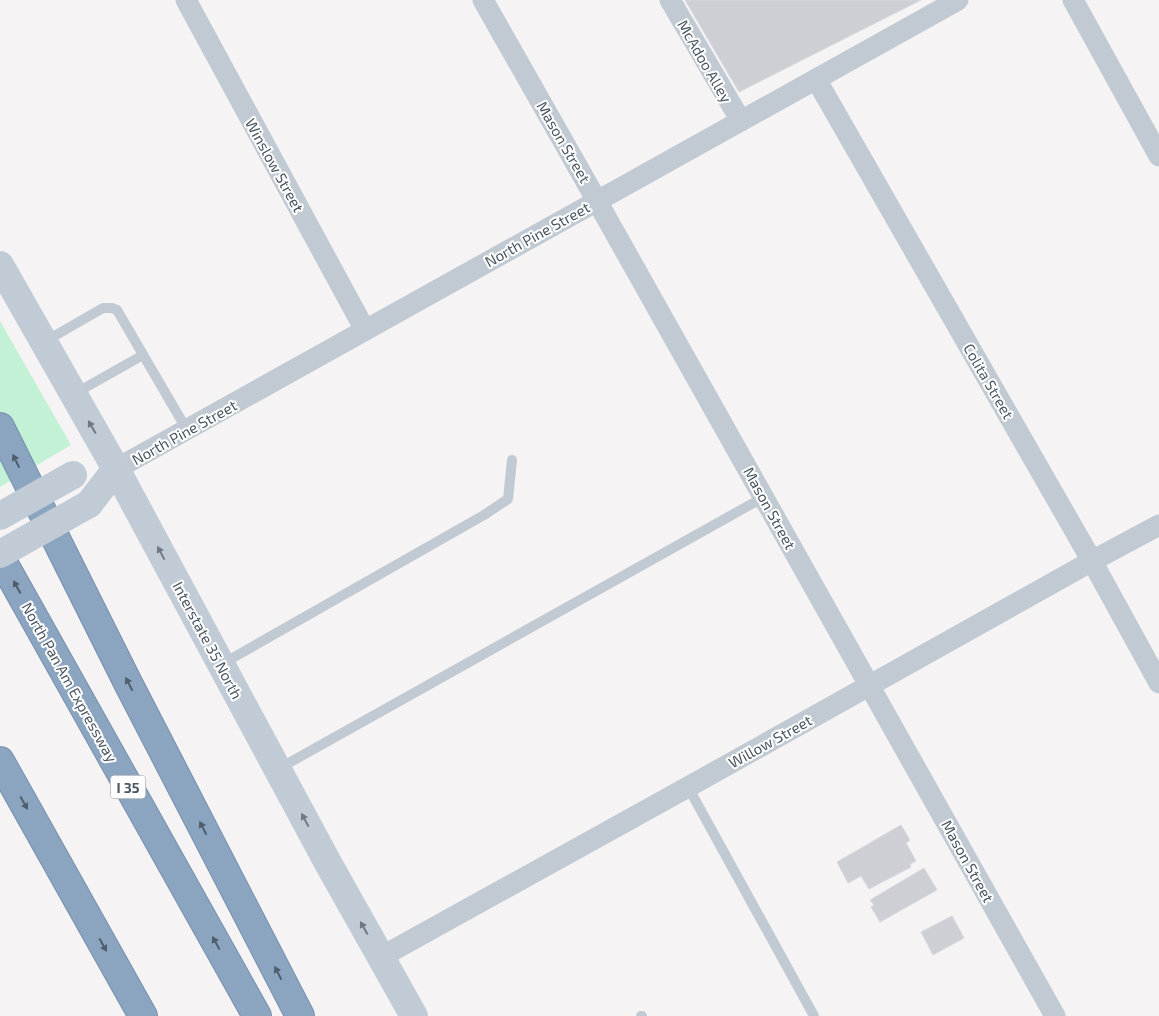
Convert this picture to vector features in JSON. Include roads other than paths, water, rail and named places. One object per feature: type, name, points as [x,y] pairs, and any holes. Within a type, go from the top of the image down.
[{"type":"highway","points":[[0,427],[128,683],[300,1016]]},
{"type":"highway","name":"North Pan Am Expressway","points":[[0,556],[257,1016]]},
{"type":"highway","points":[[0,761],[143,1016]]},
{"type":"main road","name":"Interstate 35 North","points":[[0,265],[116,469],[328,863],[414,1016]]},
{"type":"main road","name":"North Pine Street","points":[[0,516],[73,475],[116,469]]},
{"type":"main road","name":"North Pine Street","points":[[0,556],[89,504],[116,469]]},
{"type":"street","name":"Winslow Street","points":[[186,0],[365,330]]},
{"type":"street","name":"Mason Street","points":[[483,0],[1056,1016]]},
{"type":"street","name":"McAdoo Alley","points":[[670,0],[740,121]]},
{"type":"street","name":"North Pine Street","points":[[116,469],[958,0]]},
{"type":"street","points":[[1073,0],[1159,156]]},
{"type":"street","name":"Colita Street","points":[[816,79],[1092,561],[1159,683]]},
{"type":"street","name":"Willow Street","points":[[381,957],[1159,525]]},
{"type":"lane","points":[[43,342],[103,308],[117,310],[187,430]]},
{"type":"lane","points":[[73,394],[143,355]]},
{"type":"lane","points":[[221,664],[508,500],[512,460]]},
{"type":"lane","points":[[277,769],[764,497]]},
{"type":"lane","points":[[688,787],[814,1016]]}]
